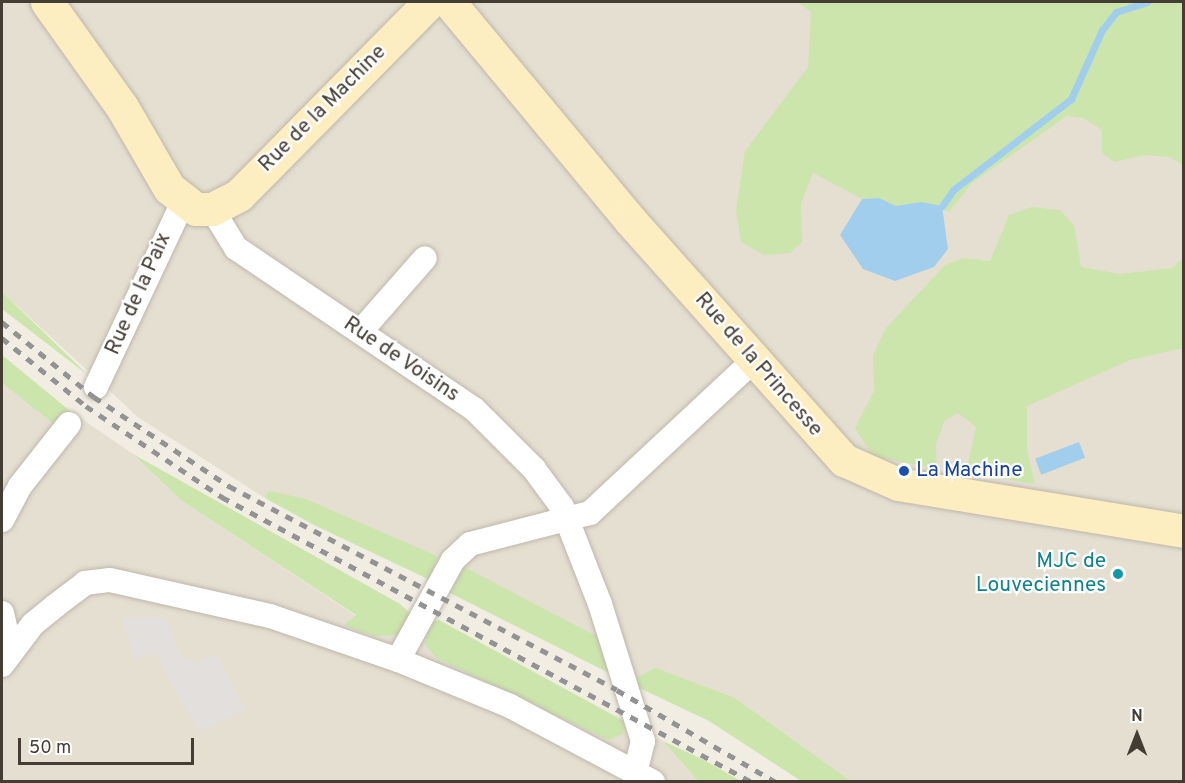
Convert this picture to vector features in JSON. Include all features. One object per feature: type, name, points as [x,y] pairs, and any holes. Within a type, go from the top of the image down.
[{"type":"street","name":"Rue de Voisins","points":[[47,2],[198,206],[236,248],[474,409],[534,469],[568,521],[643,741],[644,776]]},
{"type":"street","name":"Rue de la Machine","points":[[198,206],[239,195],[429,2]]},
{"type":"street","name":"Rue de la Princesse","points":[[449,2],[753,361],[824,441],[877,479],[1184,531]]},
{"type":"street","name":"Rue de la Paix","points":[[96,387],[198,206]]},
{"type":"street","points":[[360,332],[424,258]]},
{"type":"street","points":[[398,660],[453,560],[470,544],[568,521],[590,513],[753,361]]},
{"type":"street","points":[[2,520],[20,486],[69,424]]},
{"type":"street","points":[[6,658],[33,624],[85,583],[110,580],[270,616],[398,660],[510,706],[644,776]]},
{"type":"street","points":[[2,613],[6,658]]},
{"type":"shaded area","points":[[2,2],[1183,2],[1183,781],[851,781],[735,698],[633,679],[464,568],[448,592],[430,580],[436,556],[270,491],[265,498],[139,418],[2,292]]},
{"type":"shaded area","points":[[2,383],[59,427],[69,410],[133,454],[182,501],[356,616],[429,623],[436,658],[623,734],[624,721],[663,741],[698,781],[2,781]]},
{"type":"shaded area","points":[[166,617],[179,655],[196,663],[216,654],[245,710],[199,732],[155,653],[134,660],[123,618]]},
{"type":"green space","points":[[798,2],[1183,2],[1183,165],[1170,157],[1144,155],[1114,162],[1102,153],[1102,130],[1083,118],[1067,116],[972,183],[949,212],[921,202],[896,206],[879,198],[862,199],[813,173],[801,204],[802,242],[790,253],[764,255],[741,242],[736,210],[745,151],[808,67],[811,12]]},
{"type":"green space","points":[[1032,207],[1060,210],[1074,225],[1081,267],[1120,274],[1173,268],[1183,258],[1183,348],[1130,360],[1027,406],[1027,450],[1035,484],[972,474],[968,464],[976,427],[958,413],[945,420],[936,444],[937,469],[873,456],[855,428],[874,391],[873,355],[886,328],[945,265],[963,258],[990,261],[1009,215]]},
{"type":"green space","points":[[2,292],[89,376],[2,309]]},
{"type":"green space","points":[[2,355],[69,410],[59,428],[2,383]]},
{"type":"green space","points":[[133,454],[400,604],[413,616],[398,635],[374,636],[344,625],[356,615],[182,501]]},
{"type":"green space","points":[[269,491],[306,499],[437,556],[430,580],[314,525],[265,498]]},
{"type":"green space","points":[[464,567],[602,639],[609,673],[448,592]]},
{"type":"green space","points":[[439,620],[624,721],[623,734],[608,740],[436,658],[425,644],[429,623]]},
{"type":"green space","points":[[656,668],[735,698],[851,781],[801,781],[709,721],[635,686],[633,679]]},
{"type":"green space","points":[[663,741],[702,759],[741,781],[698,781]]},
{"type":"water","points":[[879,198],[896,206],[921,202],[942,206],[948,249],[934,267],[895,281],[863,269],[840,235],[862,199]]},
{"type":"water","points":[[1079,442],[1085,458],[1041,475],[1035,459]]},
{"type":"waterway","points":[[942,206],[953,190],[1071,99],[1102,30],[1116,12],[1147,2]]},
{"type":"railway","points":[[2,322],[94,397],[229,486],[617,690],[776,782]]},
{"type":"railway","points":[[2,338],[86,406],[222,497],[752,782]]},
{"type":"place","name":"La Machine","points":[[904,471]]},
{"type":"place","name":"MJC de Louveciennes","points":[[1118,574]]}]
